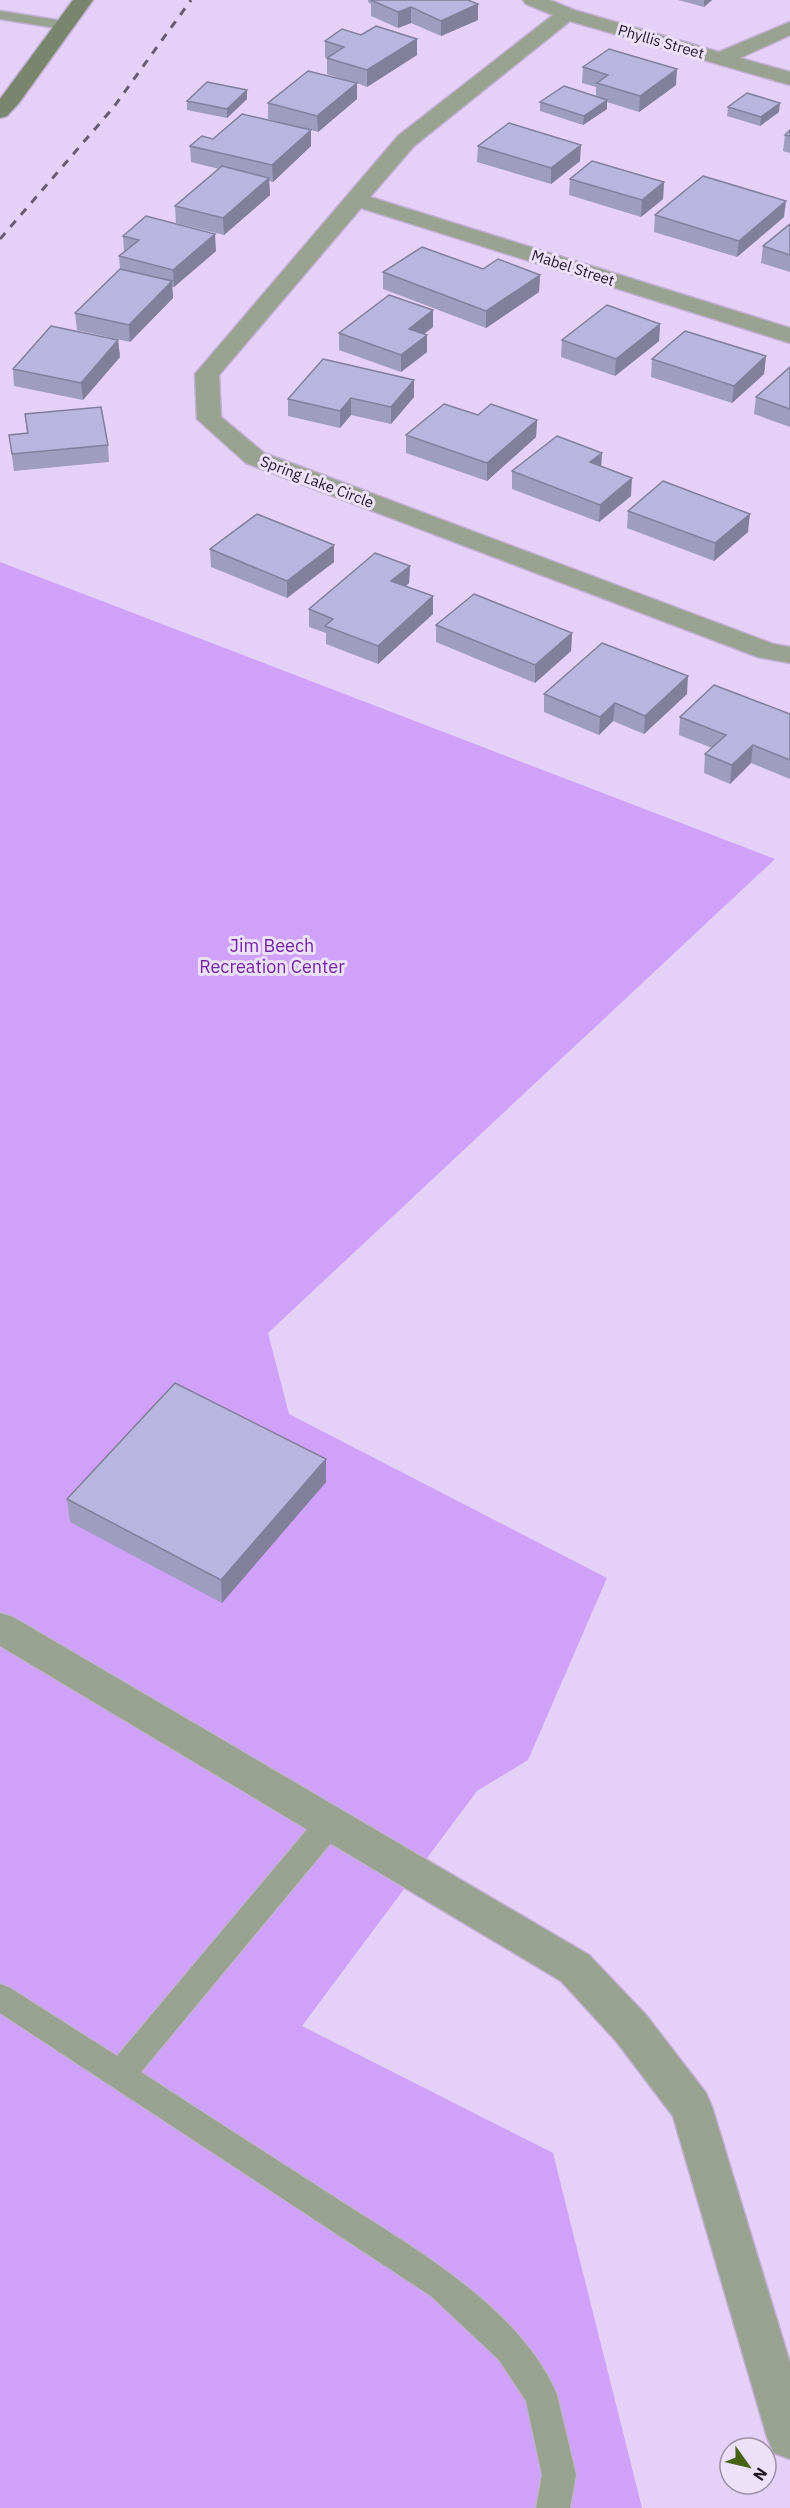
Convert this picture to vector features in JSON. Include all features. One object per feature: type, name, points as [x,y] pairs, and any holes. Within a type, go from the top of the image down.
[{"type":"street","points":[[0,112],[23,86],[63,25],[83,0]]},
{"type":"street","name":"Phyllis Street","points":[[533,0],[567,14],[790,79]]},
{"type":"street","name":"Spring Lake Circle","points":[[567,14],[406,141],[207,374],[209,419],[255,458],[766,651],[790,655]]},
{"type":"street","points":[[720,59],[790,28]]},
{"type":"street","name":"Mabel Street","points":[[355,199],[790,336]]},
{"type":"street","points":[[0,1628],[575,1968],[632,2028],[691,2107],[790,2437]]},
{"type":"lane","points":[[0,15],[63,25]]},
{"type":"lane","points":[[120,2075],[330,1823]]},
{"type":"lane","points":[[0,1997],[442,2285],[510,2349],[541,2395],[559,2475],[553,2508]]},
{"type":"green space","name":"Jim Beech Recreation Center","points":[[0,562],[775,859],[268,1333],[289,1414],[607,1578],[528,1760],[477,1791],[302,2026],[553,2153],[642,2508],[0,2508]]},
{"type":"building","points":[[371,0],[468,0],[478,4],[441,21],[411,7],[398,12]]},
{"type":"building","points":[[376,26],[417,39],[367,70],[327,58],[344,47],[325,41],[342,29],[361,35]]},
{"type":"building","points":[[609,49],[677,69],[640,96],[597,83],[608,75],[583,67]]},
{"type":"building","points":[[308,71],[357,83],[317,116],[268,103]]},
{"type":"building","points":[[207,82],[247,90],[227,109],[187,101]]},
{"type":"building","points":[[564,86],[607,100],[584,116],[540,102]]},
{"type":"building","points":[[747,93],[780,103],[761,117],[728,107]]},
{"type":"building","points":[[242,114],[311,130],[272,165],[190,146],[202,136],[213,139]]},
{"type":"building","points":[[509,123],[581,145],[551,168],[478,146]]},
{"type":"building","points":[[592,161],[664,182],[642,200],[570,179]]},
{"type":"building","points":[[222,166],[269,178],[223,218],[175,206]]},
{"type":"building","points":[[703,176],[786,201],[739,241],[655,215]]},
{"type":"building","points":[[146,216],[215,234],[173,270],[119,256],[139,240],[123,236]]},
{"type":"building","points":[[790,224],[790,255],[763,246]]},
{"type":"building","points":[[422,247],[483,269],[498,259],[540,275],[486,311],[383,272]]},
{"type":"building","points":[[120,269],[172,281],[129,325],[75,313]]},
{"type":"building","points":[[389,295],[433,310],[409,329],[427,335],[401,355],[339,333]]},
{"type":"building","points":[[607,305],[660,324],[616,359],[562,340]]},
{"type":"building","points":[[51,326],[118,340],[81,383],[13,369]]},
{"type":"building","points":[[685,331],[766,356],[734,386],[652,359]]},
{"type":"building","points":[[323,359],[414,380],[391,407],[351,398],[340,411],[288,399]]},
{"type":"building","points":[[790,367],[790,409],[756,397]]},
{"type":"building","points":[[444,404],[478,415],[491,404],[537,420],[487,463],[406,435]]},
{"type":"building","points":[[101,407],[108,445],[12,454],[9,435],[28,433],[25,414]]},
{"type":"building","points":[[557,436],[602,453],[590,462],[632,478],[600,505],[512,471]]},
{"type":"building","points":[[663,481],[750,514],[715,543],[628,511]]},
{"type":"building","points":[[257,514],[334,545],[287,581],[210,549]]},
{"type":"building","points":[[375,553],[410,566],[391,581],[433,596],[378,646],[325,626],[333,619],[309,609]]},
{"type":"building","points":[[474,594],[572,633],[535,665],[436,625]]},
{"type":"building","points":[[602,643],[688,676],[645,716],[615,703],[600,717],[544,694]]},
{"type":"building","points":[[714,685],[790,714],[790,760],[753,745],[732,765],[705,754],[726,735],[680,717]]},
{"type":"building","points":[[175,1383],[326,1459],[221,1580],[67,1499]]},
{"type":"railway","points":[[0,239],[113,108],[191,0]]}]
